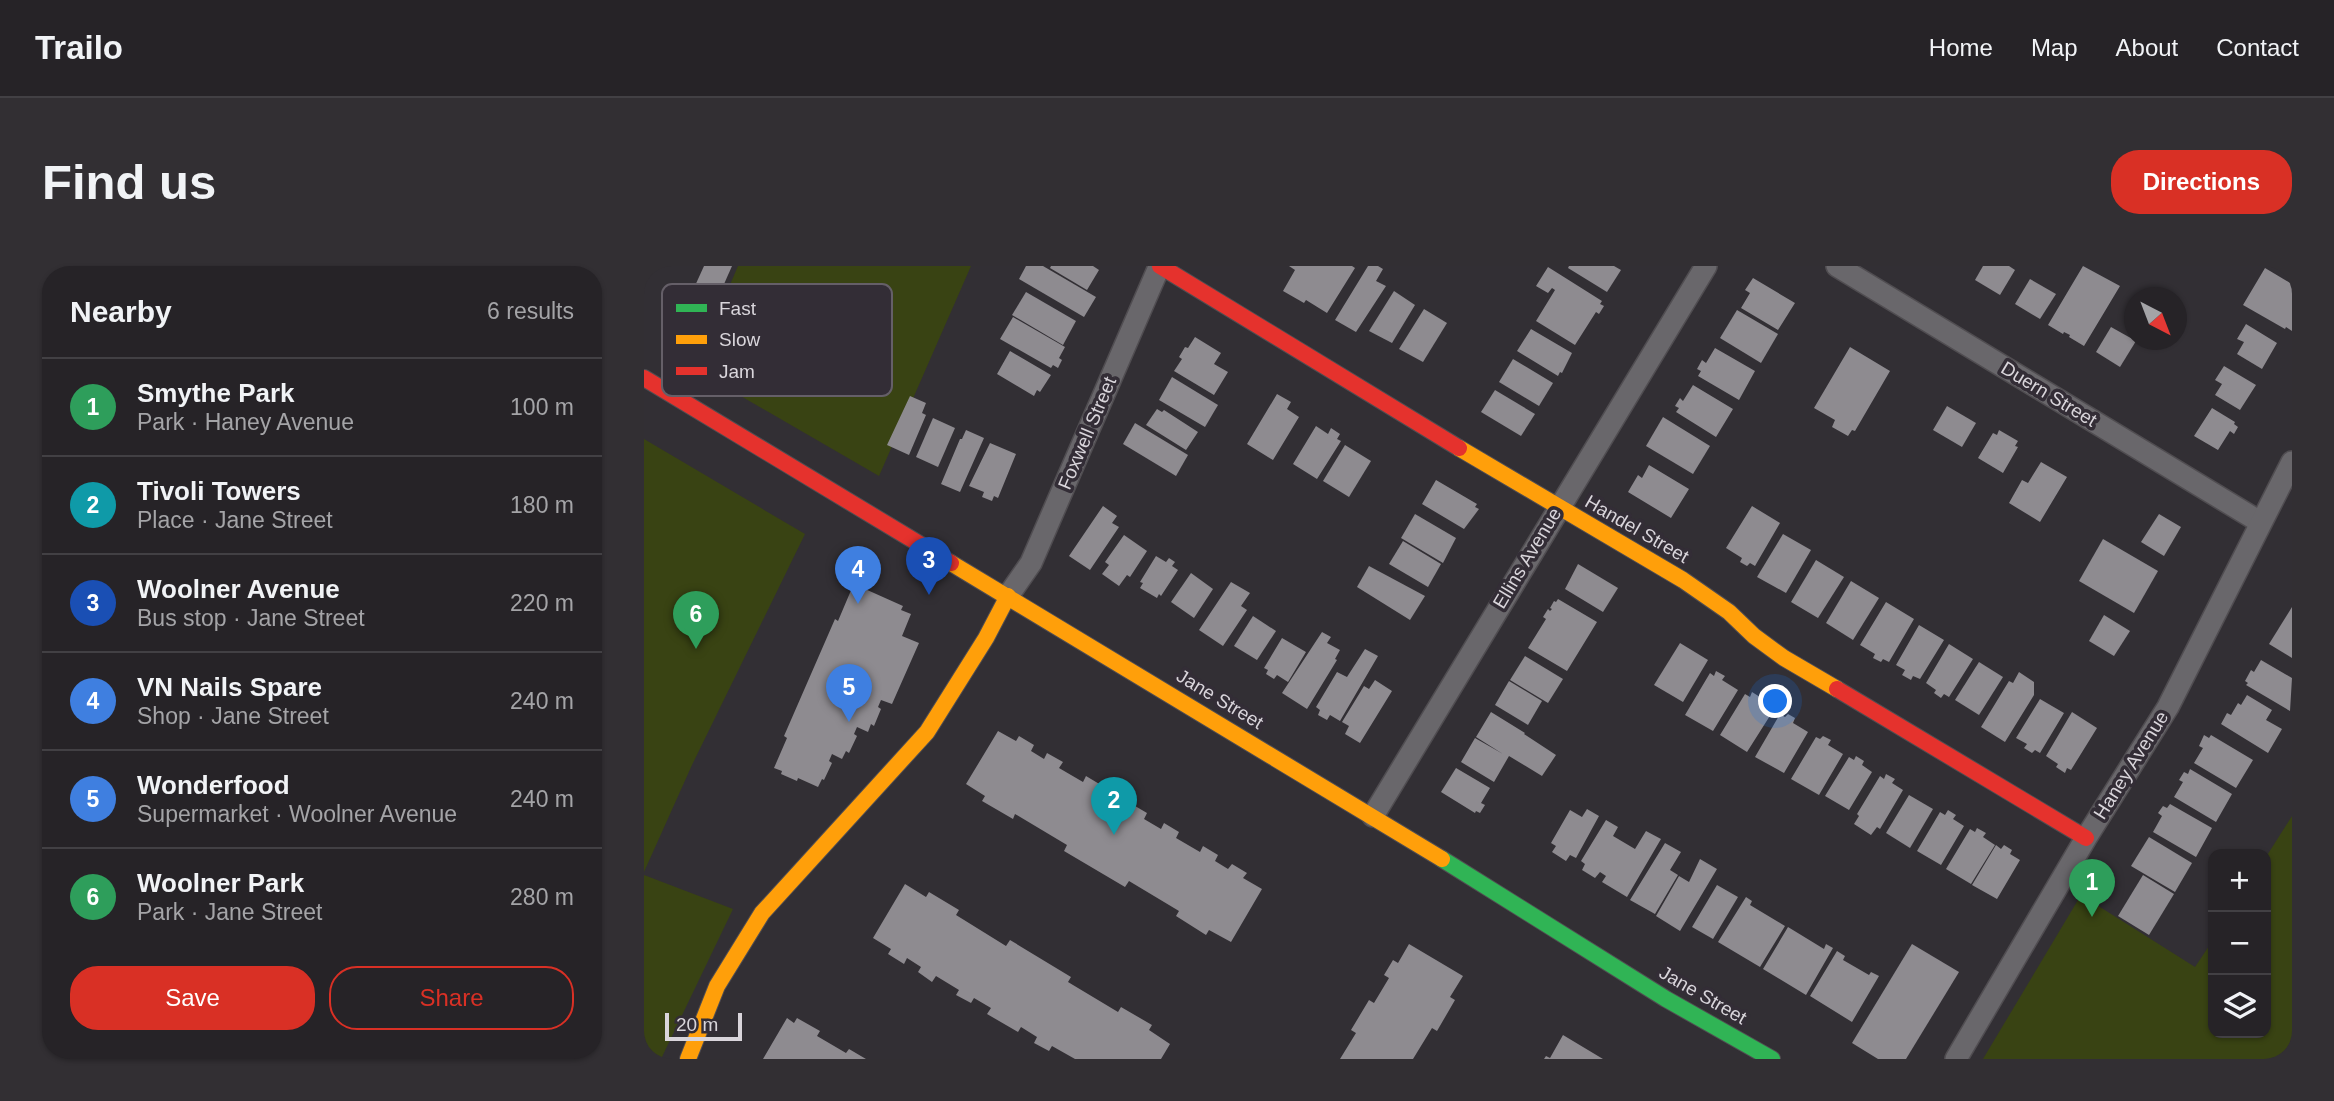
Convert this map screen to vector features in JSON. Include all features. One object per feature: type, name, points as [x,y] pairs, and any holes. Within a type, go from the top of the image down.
[{"type":"street","name":"Handel Street","points":[[1159,266],[1558,508],[1683,580],[1729,612],[1754,636],[1784,658],[2086,838]]},
{"type":"street","name":"Foxwell Street","points":[[1008,596],[1031,563],[1159,266]]},
{"type":"street","name":"Ellins Avenue","points":[[1373,816],[1706,266]]},
{"type":"street","name":"Duern Street","points":[[1837,266],[2260,522]]},
{"type":"street","name":"Jane Street","points":[[644,378],[662,389]]},
{"type":"street","name":"Jane Street","points":[[674,396],[1373,816],[1666,999],[1772,1059]]},
{"type":"street","name":"Haney Avenue","points":[[1956,1059],[2086,838],[2168,707],[2292,462]]},
{"type":"street","points":[[688,1059],[717,986],[762,913],[927,732],[986,638],[1008,596]]},
{"type":"green space","points":[[738,266],[971,266],[879,476],[741,396],[892,396],[892,284],[730,284]]},
{"type":"green space","points":[[644,439],[805,534],[692,765],[644,872]]},
{"type":"green space","points":[[2292,816],[2292,1059],[1983,1059],[2081,895],[2195,967],[2208,948],[2208,1038],[2271,1038],[2271,849]]},
{"type":"green space","points":[[644,875],[733,909],[661,1059],[644,1059]]},
{"type":"building","points":[[704,266],[732,266],[724,284],[696,284]]},
{"type":"building","points":[[1026,266],[1043,266],[1096,297],[1084,317],[1019,279]]},
{"type":"building","points":[[1093,266],[1099,270],[1087,290],[1050,268]]},
{"type":"building","points":[[1289,266],[1355,268],[1327,313],[1306,300],[1304,303],[1283,291],[1295,270]]},
{"type":"building","points":[[1368,266],[1383,269],[1376,281],[1386,286],[1356,332],[1335,320]]},
{"type":"building","points":[[1614,266],[1621,270],[1607,292],[1568,268]]},
{"type":"building","points":[[1983,266],[2009,266],[2015,270],[2000,295],[1975,280]]},
{"type":"building","points":[[2083,266],[2120,286],[2084,346],[2069,337],[2070,335],[2048,325]]},
{"type":"building","points":[[1548,267],[1602,301],[1600,304],[1604,306],[1599,314],[1596,312],[1575,345],[1536,321],[1555,290],[1552,288],[1548,293],[1536,286]]},
{"type":"building","points":[[2265,268],[2292,284],[2292,331],[2243,305]]},
{"type":"building","points":[[1753,278],[1795,303],[1778,330],[1741,308],[1750,293],[1745,290]]},
{"type":"building","points":[[2030,279],[2056,294],[2040,319],[2015,304]]},
{"type":"building","points":[[1394,291],[1415,305],[1392,343],[1369,331]]},
{"type":"building","points":[[1026,292],[1076,321],[1063,345],[1012,315]]},
{"type":"building","points":[[1424,309],[1447,323],[1423,362],[1399,349]]},
{"type":"building","points":[[1737,310],[1778,334],[1761,363],[1720,338]]},
{"type":"building","points":[[1013,317],[1065,347],[1059,358],[1062,360],[1058,368],[1053,365],[1051,368],[1000,339]]},
{"type":"building","points":[[2246,324],[2277,343],[2262,369],[2237,354],[2244,342],[2237,339]]},
{"type":"building","points":[[2111,327],[2124,334],[2124,350],[2130,350],[2120,367],[2096,352]]},
{"type":"building","points":[[1531,329],[1572,353],[1558,376],[1517,351]]},
{"type":"building","points":[[1195,337],[1221,353],[1214,364],[1228,372],[1214,395],[1174,371],[1182,359],[1179,357],[1185,347],[1188,348]]},
{"type":"building","points":[[1850,347],[1890,371],[1855,431],[1852,430],[1848,436],[1832,427],[1835,420],[1814,408]]},
{"type":"building","points":[[1715,348],[1755,371],[1739,400],[1698,376],[1701,371],[1697,369],[1702,360],[1706,363]]},
{"type":"building","points":[[1010,351],[1051,375],[1040,392],[1037,390],[1034,396],[997,374]]},
{"type":"building","points":[[1513,359],[1553,383],[1539,406],[1499,382]]},
{"type":"building","points":[[2224,366],[2256,385],[2240,410],[2215,395],[2222,384],[2215,380]]},
{"type":"building","points":[[1172,377],[1218,405],[1205,427],[1159,400]]},
{"type":"building","points":[[1693,385],[1733,409],[1716,437],[1676,412],[1679,408],[1675,406],[1680,398],[1683,401]]},
{"type":"building","points":[[1495,390],[1535,414],[1521,436],[1481,412]]},
{"type":"building","points":[[1277,394],[1291,402],[1287,409],[1299,417],[1273,460],[1247,444]]},
{"type":"building","points":[[910,396],[926,403],[922,413],[926,415],[909,455],[887,445]]},
{"type":"building","points":[[1947,406],[1976,423],[1962,447],[1933,430]]},
{"type":"building","points":[[2212,408],[2235,422],[2238,427],[2234,434],[2230,431],[2218,450],[2194,436]]},
{"type":"building","points":[[1157,409],[1162,412],[1164,410],[1198,432],[1186,450],[1146,425]]},
{"type":"building","points":[[1663,417],[1710,446],[1693,474],[1646,446]]},
{"type":"building","points":[[933,418],[955,428],[938,467],[916,457]]},
{"type":"building","points":[[1135,423],[1188,455],[1176,476],[1123,444]]},
{"type":"building","points":[[1316,426],[1328,434],[1331,428],[1340,434],[1337,439],[1341,441],[1317,479],[1293,464]]},
{"type":"building","points":[[966,430],[984,438],[960,492],[941,484]]},
{"type":"building","points":[[1999,430],[2018,441],[2015,446],[2018,447],[2003,473],[1978,458],[1993,433],[1997,435]]},
{"type":"building","points":[[990,443],[1016,454],[998,498],[994,496],[992,501],[982,497],[984,492],[969,486]]},
{"type":"building","points":[[1345,445],[1371,461],[1349,497],[1323,481]]},
{"type":"building","points":[[2041,462],[2067,477],[2040,522],[2009,503],[2022,480],[2028,483]]},
{"type":"building","points":[[1649,465],[1689,489],[1671,518],[1628,492],[1638,475],[1642,478]]},
{"type":"building","points":[[1436,480],[1477,504],[1475,507],[1479,509],[1464,529],[1422,504]]},
{"type":"building","points":[[1103,506],[1117,516],[1112,523],[1119,527],[1090,570],[1069,556]]},
{"type":"building","points":[[1752,506],[1780,523],[1755,566],[1750,563],[1747,566],[1740,562],[1742,558],[1726,548]]},
{"type":"building","points":[[1415,514],[1456,538],[1443,563],[1401,538]]},
{"type":"building","points":[[2159,514],[2181,527],[2164,556],[2141,542]]},
{"type":"building","points":[[1783,534],[1811,550],[1786,593],[1757,577]]},
{"type":"building","points":[[1124,535],[1147,551],[1130,577],[1127,575],[1119,586],[1102,574],[1109,565],[1105,562]]},
{"type":"building","points":[[2103,539],[2158,571],[2134,613],[2079,581]]},
{"type":"building","points":[[1403,541],[1441,564],[1428,587],[1389,564]]},
{"type":"building","points":[[1156,556],[1166,562],[1169,558],[1175,562],[1172,566],[1178,570],[1157,598],[1140,588],[1143,583],[1140,582]]},
{"type":"building","points":[[1816,560],[1844,577],[1818,618],[1791,602]]},
{"type":"building","points":[[1578,564],[1618,588],[1603,612],[1565,589]]},
{"type":"building","points":[[1369,566],[1425,596],[1410,620],[1357,587]]},
{"type":"building","points":[[1191,573],[1213,589],[1194,618],[1171,602]]},
{"type":"building","points":[[1851,581],[1879,598],[1853,640],[1826,623]]},
{"type":"building","points":[[1231,582],[1250,593],[1241,606],[1247,610],[1223,646],[1199,630]]},
{"type":"building","points":[[852,588],[863,593],[865,589],[903,606],[901,610],[911,614],[902,636],[919,643],[892,704],[881,700],[878,707],[881,709],[874,726],[871,724],[868,732],[857,727],[854,734],[857,736],[849,753],[846,751],[842,759],[832,754],[829,761],[832,763],[818,787],[798,778],[797,781],[774,768],[787,738],[784,736],[835,619],[838,621]]},
{"type":"building","points":[[1558,599],[1597,622],[1567,671],[1528,648],[1546,619],[1543,617]]},
{"type":"building","points":[[1886,602],[1914,619],[1889,662],[1883,659],[1881,662],[1873,658],[1875,654],[1860,645]]},
{"type":"building","points":[[2292,607],[2292,658],[2269,644]]},
{"type":"building","points":[[2104,615],[2130,631],[2114,656],[2089,641]]},
{"type":"building","points":[[1253,616],[1276,631],[1257,660],[1234,646]]},
{"type":"building","points":[[1919,625],[1944,640],[1920,679],[1913,676],[1911,680],[1902,675],[1905,670],[1896,665]]},
{"type":"building","points":[[1322,632],[1331,637],[1327,643],[1340,650],[1335,659],[1337,660],[1307,709],[1282,693]]},
{"type":"building","points":[[1282,638],[1306,652],[1288,682],[1277,675],[1274,679],[1266,674],[1268,670],[1264,668]]},
{"type":"building","points":[[1680,643],[1708,660],[1683,702],[1654,685]]},
{"type":"building","points":[[1949,644],[1973,659],[1949,697],[1944,694],[1941,698],[1934,693],[1936,690],[1926,683]]},
{"type":"building","points":[[1365,649],[1378,656],[1340,721],[1330,715],[1327,720],[1318,715],[1320,710],[1316,707],[1337,672],[1347,677]]},
{"type":"building","points":[[1525,656],[1563,679],[1548,703],[1510,680]]},
{"type":"building","points":[[2261,660],[2292,678],[2290,711],[2246,685],[2248,683],[2245,681],[2251,670],[2254,672]]},
{"type":"building","points":[[1979,662],[2003,677],[1979,715],[1955,700]]},
{"type":"building","points":[[1716,671],[1725,676],[1722,680],[1738,690],[1713,731],[1685,715],[1710,673],[1714,676]]},
{"type":"building","points":[[2019,672],[2034,682],[2034,695],[2005,742],[1981,727],[2009,681],[2013,683]]},
{"type":"building","points":[[1375,680],[1392,691],[1360,743],[1345,734],[1349,726],[1342,722],[1364,686],[1369,689]]},
{"type":"building","points":[[1509,681],[1542,701],[1528,725],[1495,705]]},
{"type":"building","points":[[1752,692],[1760,697],[1758,702],[1773,711],[1747,752],[1720,735],[1745,694],[1750,697]]},
{"type":"building","points":[[2247,695],[2272,710],[2266,720],[2282,729],[2268,753],[2221,724],[2227,713],[2231,715]]},
{"type":"building","points":[[2040,699],[2064,713],[2040,753],[2035,750],[2032,753],[2024,748],[2027,744],[2016,738]]},
{"type":"building","points":[[1491,712],[1556,755],[1542,776],[1509,756],[1494,782],[1461,762],[1475,738],[1503,754],[1476,737]]},
{"type":"building","points":[[2072,712],[2097,728],[2071,770],[2067,768],[2065,773],[2046,756]]},
{"type":"building","points":[[1780,714],[1795,718],[1793,723],[1808,732],[1784,773],[1755,757]]},
{"type":"building","points":[[998,731],[1016,741],[1019,736],[1034,745],[1031,751],[1044,759],[1047,753],[1063,762],[1059,768],[1083,782],[1086,776],[1101,785],[1098,791],[1114,801],[1118,796],[1147,813],[1144,819],[1161,829],[1164,823],[1179,832],[1176,838],[1200,852],[1203,846],[1218,855],[1215,861],[1228,869],[1232,864],[1247,873],[1243,878],[1262,889],[1231,942],[1209,930],[1206,935],[1176,916],[1179,911],[1129,881],[1125,887],[1064,851],[1067,845],[1015,814],[1013,819],[982,801],[985,796],[966,784]]},
{"type":"building","points":[[2204,735],[2209,738],[2211,735],[2253,760],[2236,788],[2194,763],[2203,748],[2199,746]]},
{"type":"building","points":[[1823,736],[1831,740],[1828,745],[1843,754],[1819,795],[1791,779],[1816,737],[1820,739]]},
{"type":"building","points":[[1856,756],[1864,761],[1862,765],[1872,772],[1849,810],[1825,796],[1849,757],[1854,760]]},
{"type":"building","points":[[1456,768],[1490,788],[1481,803],[1485,805],[1480,813],[1475,813],[1441,792]]},
{"type":"building","points":[[2190,769],[2232,794],[2216,822],[2174,797],[2183,782],[2179,780],[2184,772],[2188,774]]},
{"type":"building","points":[[1886,774],[1895,779],[1892,783],[1903,790],[1880,829],[1877,827],[1871,835],[1854,824],[1859,816],[1857,814],[1880,776],[1884,779]]},
{"type":"building","points":[[1909,795],[1933,809],[1910,848],[1886,833]]},
{"type":"building","points":[[2170,804],[2212,828],[2196,857],[2153,832],[2162,816],[2158,813],[2163,806],[2167,808]]},
{"type":"building","points":[[1587,809],[1599,816],[1576,858],[1570,855],[1566,861],[1552,852],[1556,846],[1551,843],[1570,810],[1582,817]]},
{"type":"building","points":[[1948,810],[1956,815],[1953,819],[1964,826],[1941,865],[1917,851],[1940,812],[1945,815]]},
{"type":"building","points":[[1606,820],[1618,827],[1613,836],[1635,849],[1646,831],[1661,839],[1627,897],[1602,882],[1606,876],[1600,872],[1595,878],[1582,870],[1585,864],[1581,861]]},
{"type":"building","points":[[1977,828],[1986,833],[1983,837],[1995,845],[1971,884],[1946,869],[1970,829],[1975,832]]},
{"type":"building","points":[[2149,837],[2192,863],[2175,892],[2131,866]]},
{"type":"building","points":[[1665,843],[1681,852],[1670,870],[1678,875],[1655,914],[1630,900]]},
{"type":"building","points":[[1996,845],[2001,849],[2004,845],[2012,850],[2010,854],[2020,860],[1997,899],[1972,885]]},
{"type":"building","points":[[1700,859],[1717,869],[1680,931],[1656,916],[1679,876],[1689,882]]},
{"type":"building","points":[[2143,875],[2174,894],[2149,935],[2118,916]]},
{"type":"building","points":[[905,884],[926,897],[929,892],[959,910],[956,915],[1006,946],[1010,940],[1071,977],[1068,982],[1118,1012],[1121,1007],[1152,1025],[1149,1030],[1170,1044],[1161,1059],[1075,1059],[1052,1046],[1049,1051],[1034,1043],[1037,1037],[1021,1027],[1018,1032],[987,1014],[991,1008],[974,998],[971,1003],[956,995],[959,990],[936,976],[932,982],[918,972],[921,967],[907,958],[904,964],[888,954],[891,949],[873,938]]},
{"type":"building","points":[[1717,885],[1738,897],[1713,939],[1692,927]]},
{"type":"building","points":[[1746,897],[1752,901],[1750,905],[1785,926],[1760,967],[1718,942]]},
{"type":"building","points":[[1788,927],[1824,949],[1826,944],[1833,948],[1806,995],[1763,969]]},
{"type":"building","points":[[1409,944],[1463,976],[1450,997],[1455,1000],[1437,1031],[1432,1028],[1413,1059],[1340,1059],[1356,1033],[1351,1030],[1369,1000],[1374,1003],[1389,978],[1384,975],[1393,960],[1398,963]]},
{"type":"building","points":[[1912,944],[1959,972],[1906,1059],[1878,1059],[1852,1043]]},
{"type":"building","points":[[1837,951],[1845,956],[1843,960],[1869,975],[1871,972],[1879,976],[1852,1022],[1810,996]]},
{"type":"building","points":[[787,1018],[794,1023],[797,1018],[820,1031],[817,1036],[846,1053],[849,1049],[866,1059],[763,1059]]},
{"type":"building","points":[[1563,1035],[1603,1059],[1544,1059],[1546,1056],[1550,1058]]},
{"type":"traffic: fast","points":[[1442,859],[1666,999],[1772,1059]]},
{"type":"traffic: slow","points":[[1459,448],[1683,580],[1729,612],[1754,636],[1784,658],[1837,689]]},
{"type":"traffic: slow","points":[[951,563],[1442,859]]},
{"type":"traffic: slow","points":[[688,1059],[717,986],[762,913],[927,732],[986,638],[1008,596]]},
{"type":"traffic: jam","points":[[1160,266],[1459,448]]},
{"type":"traffic: jam","points":[[644,378],[662,389]]},
{"type":"traffic: jam","points":[[674,396],[951,563]]},
{"type":"traffic: jam","points":[[1837,689],[2086,838]]},
{"type":"place","name":"Woolner Avenue","points":[[929,595]]},
{"type":"place","name":"VN Nails Spare","points":[[858,604]]},
{"type":"place","name":"Woolner Park","points":[[696,649]]},
{"type":"place","name":"Wonderfood","points":[[849,722]]},
{"type":"place","name":"Tivoli Towers","points":[[1114,835]]},
{"type":"place","name":"Smythe Park","points":[[2092,917]]}]
